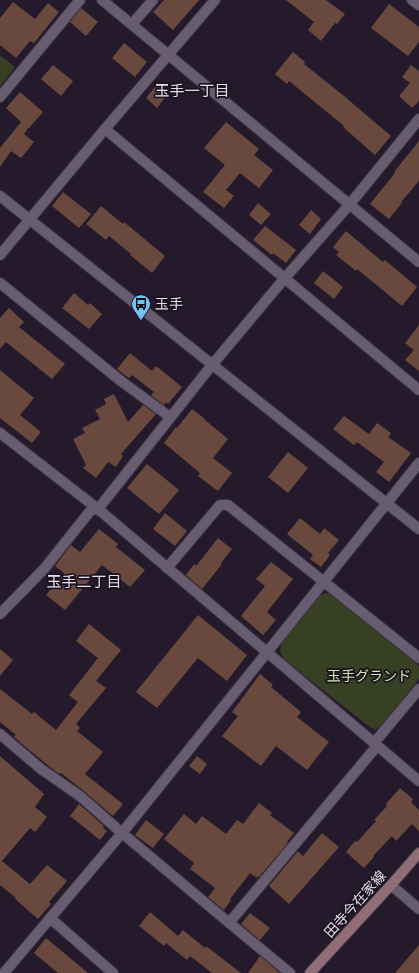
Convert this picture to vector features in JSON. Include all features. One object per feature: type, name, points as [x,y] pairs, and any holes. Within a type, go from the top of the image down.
[{"type":"main road","name":"田寺今在家線","points":[[310,973],[419,853]]},
{"type":"street","points":[[0,96],[80,0]]},
{"type":"street","points":[[102,0],[419,262]]},
{"type":"street","points":[[132,24],[153,0]]},
{"type":"street","points":[[0,256],[105,129],[215,0]]},
{"type":"street","points":[[412,0],[419,6]]},
{"type":"street","points":[[0,614],[44,569],[91,510],[98,509],[212,365],[284,279],[350,204],[419,119]]},
{"type":"street","points":[[105,129],[419,390]]},
{"type":"street","points":[[0,196],[419,529]]},
{"type":"street","points":[[0,283],[121,381],[170,417]]},
{"type":"street","points":[[0,433],[98,509],[419,781]]},
{"type":"street","points":[[4,973],[122,833],[419,463]]},
{"type":"street","points":[[167,568],[220,505],[228,505],[419,658]]},
{"type":"street","points":[[229,923],[376,745],[419,689]]},
{"type":"street","points":[[0,734],[41,769],[80,796],[122,833],[290,973]]},
{"type":"street","points":[[390,886],[419,909]]},
{"type":"street","points":[[50,918],[113,973]]},
{"type":"green space","points":[[0,55],[15,67],[0,86]]},
{"type":"green space","name":"玉手グランド","points":[[325,593],[330,594],[419,666],[419,679],[381,727],[376,729],[371,728],[286,661],[280,651],[284,640],[320,595]]},
{"type":"building","points":[[164,0],[199,0],[173,30],[153,12]]},
{"type":"building","points":[[286,0],[326,0],[345,14],[337,24],[335,23],[321,41],[308,30],[314,22]]},
{"type":"building","points":[[13,2],[35,19],[48,3],[59,12],[34,43],[30,41],[16,58],[0,45],[0,18]]},
{"type":"building","points":[[389,4],[419,27],[419,42],[408,56],[371,28]]},
{"type":"building","points":[[81,8],[98,22],[86,36],[70,22]]},
{"type":"building","points":[[124,43],[147,62],[135,77],[112,58]]},
{"type":"building","points":[[293,52],[305,62],[304,64],[391,136],[375,155],[343,127],[344,126],[289,81],[287,84],[275,74]]},
{"type":"building","points":[[53,65],[73,81],[61,96],[41,79]]},
{"type":"building","points":[[411,65],[419,71],[419,101],[412,108],[399,96],[410,83],[402,77]]},
{"type":"building","points":[[159,82],[170,91],[157,108],[146,98]]},
{"type":"building","points":[[20,92],[43,112],[24,134],[34,142],[21,158],[11,151],[0,167],[0,148],[21,122],[6,108]]},
{"type":"building","points":[[226,122],[259,149],[254,155],[273,170],[259,188],[240,173],[226,190],[234,196],[224,208],[203,192],[225,165],[204,148]]},
{"type":"building","points":[[419,141],[419,181],[389,219],[370,204]]},
{"type":"building","points":[[63,192],[91,214],[79,228],[52,206]]},
{"type":"building","points":[[258,203],[271,214],[261,225],[249,215]]},
{"type":"building","points":[[101,206],[123,224],[124,222],[165,256],[152,273],[109,236],[106,240],[86,224]]},
{"type":"building","points":[[311,210],[321,219],[310,234],[299,225]]},
{"type":"building","points":[[265,226],[296,250],[286,263],[273,253],[272,255],[253,240]]},
{"type":"building","points":[[346,231],[383,262],[385,260],[417,287],[402,306],[357,269],[356,271],[336,255],[339,252],[333,247]]},
{"type":"building","points":[[323,271],[343,287],[334,299],[314,283]]},
{"type":"building","points":[[74,293],[88,305],[90,303],[102,314],[89,329],[62,308]]},
{"type":"building","points":[[9,308],[24,322],[19,327],[65,364],[52,379],[6,342],[0,349],[0,318]]},
{"type":"building","points":[[419,325],[419,371],[405,360],[414,350],[405,343]]},
{"type":"building","points":[[130,353],[152,371],[156,366],[182,387],[168,404],[166,402],[164,405],[151,395],[154,392],[132,375],[129,378],[117,369]]},
{"type":"building","points":[[0,370],[34,398],[20,415],[41,432],[32,443],[0,418]]},
{"type":"building","points":[[114,394],[128,422],[143,405],[156,414],[121,454],[123,456],[116,467],[108,462],[96,478],[83,468],[86,465],[73,439],[85,433],[82,428],[100,419],[95,410],[106,404],[104,399]]},
{"type":"building","points":[[192,409],[228,439],[213,458],[232,473],[218,491],[198,476],[200,473],[164,443]]},
{"type":"building","points":[[344,416],[369,434],[377,423],[391,433],[388,437],[411,453],[389,482],[376,472],[384,462],[357,442],[354,445],[333,429]]},
{"type":"building","points":[[288,452],[308,468],[288,493],[268,477]]},
{"type":"building","points":[[147,464],[179,490],[159,514],[127,488]]},
{"type":"building","points":[[165,513],[187,531],[175,546],[153,529]]},
{"type":"building","points":[[300,518],[320,534],[324,528],[339,540],[328,553],[330,555],[321,567],[310,559],[313,555],[287,534]]},
{"type":"building","points":[[99,529],[118,544],[116,547],[145,570],[130,587],[102,565],[65,610],[46,595],[64,573],[55,566],[71,545],[80,552]]},
{"type":"building","points":[[218,538],[232,549],[202,589],[186,575],[194,564],[196,566]]},
{"type":"building","points":[[271,562],[293,579],[267,612],[276,620],[263,635],[241,616],[265,586],[256,579]]},
{"type":"building","points":[[198,615],[247,655],[227,681],[198,658],[157,708],[136,692]]},
{"type":"building","points":[[89,624],[121,650],[96,681],[106,688],[76,724],[80,728],[77,731],[103,752],[85,774],[123,804],[113,816],[84,791],[61,773],[60,774],[55,771],[28,749],[14,737],[16,735],[0,722],[0,689],[32,714],[34,712],[56,730],[78,702],[69,695],[98,658],[76,641]]},
{"type":"building","points":[[0,649],[13,660],[0,676]]},
{"type":"building","points":[[260,674],[273,685],[271,687],[301,712],[297,717],[329,742],[307,770],[276,746],[261,766],[222,736],[238,716],[232,712]]},
{"type":"building","points":[[0,756],[44,794],[35,807],[47,817],[35,832],[30,828],[2,861],[30,884],[47,865],[67,881],[49,902],[51,904],[38,919],[0,885]]},
{"type":"building","points":[[197,756],[207,764],[200,774],[189,766]]},
{"type":"building","points":[[400,788],[413,799],[411,802],[419,810],[419,831],[412,824],[396,841],[392,836],[364,868],[346,852],[376,821],[374,820],[387,806],[386,804]]},
{"type":"building","points":[[259,803],[272,813],[270,815],[294,833],[287,842],[288,843],[259,877],[258,876],[257,878],[250,873],[230,899],[231,900],[224,910],[208,897],[215,888],[190,869],[194,863],[164,839],[184,814],[196,824],[202,816],[226,834],[237,820],[243,824]]},
{"type":"building","points":[[79,804],[104,826],[103,828],[107,831],[100,840],[70,816]]},
{"type":"building","points":[[146,820],[164,834],[153,848],[135,835]]},
{"type":"building","points":[[322,833],[339,847],[289,904],[269,886],[298,851],[303,856]]},
{"type":"building","points":[[150,912],[178,936],[183,930],[205,948],[206,946],[241,973],[212,973],[190,956],[187,960],[166,943],[164,946],[139,926]]},
{"type":"building","points":[[250,913],[270,928],[260,940],[241,924]]},
{"type":"building","points":[[46,938],[88,973],[58,973],[34,953]]},
{"type":"building","points":[[419,945],[419,973],[395,973]]},
{"type":"building","points":[[260,956],[280,973],[248,973]]},
{"type":"place","name":"玉手","points":[[141,321]]},
{"type":"district","name":"玉手一丁目","points":[[192,91]]},
{"type":"district","name":"玉手二丁目","points":[[84,582]]}]
